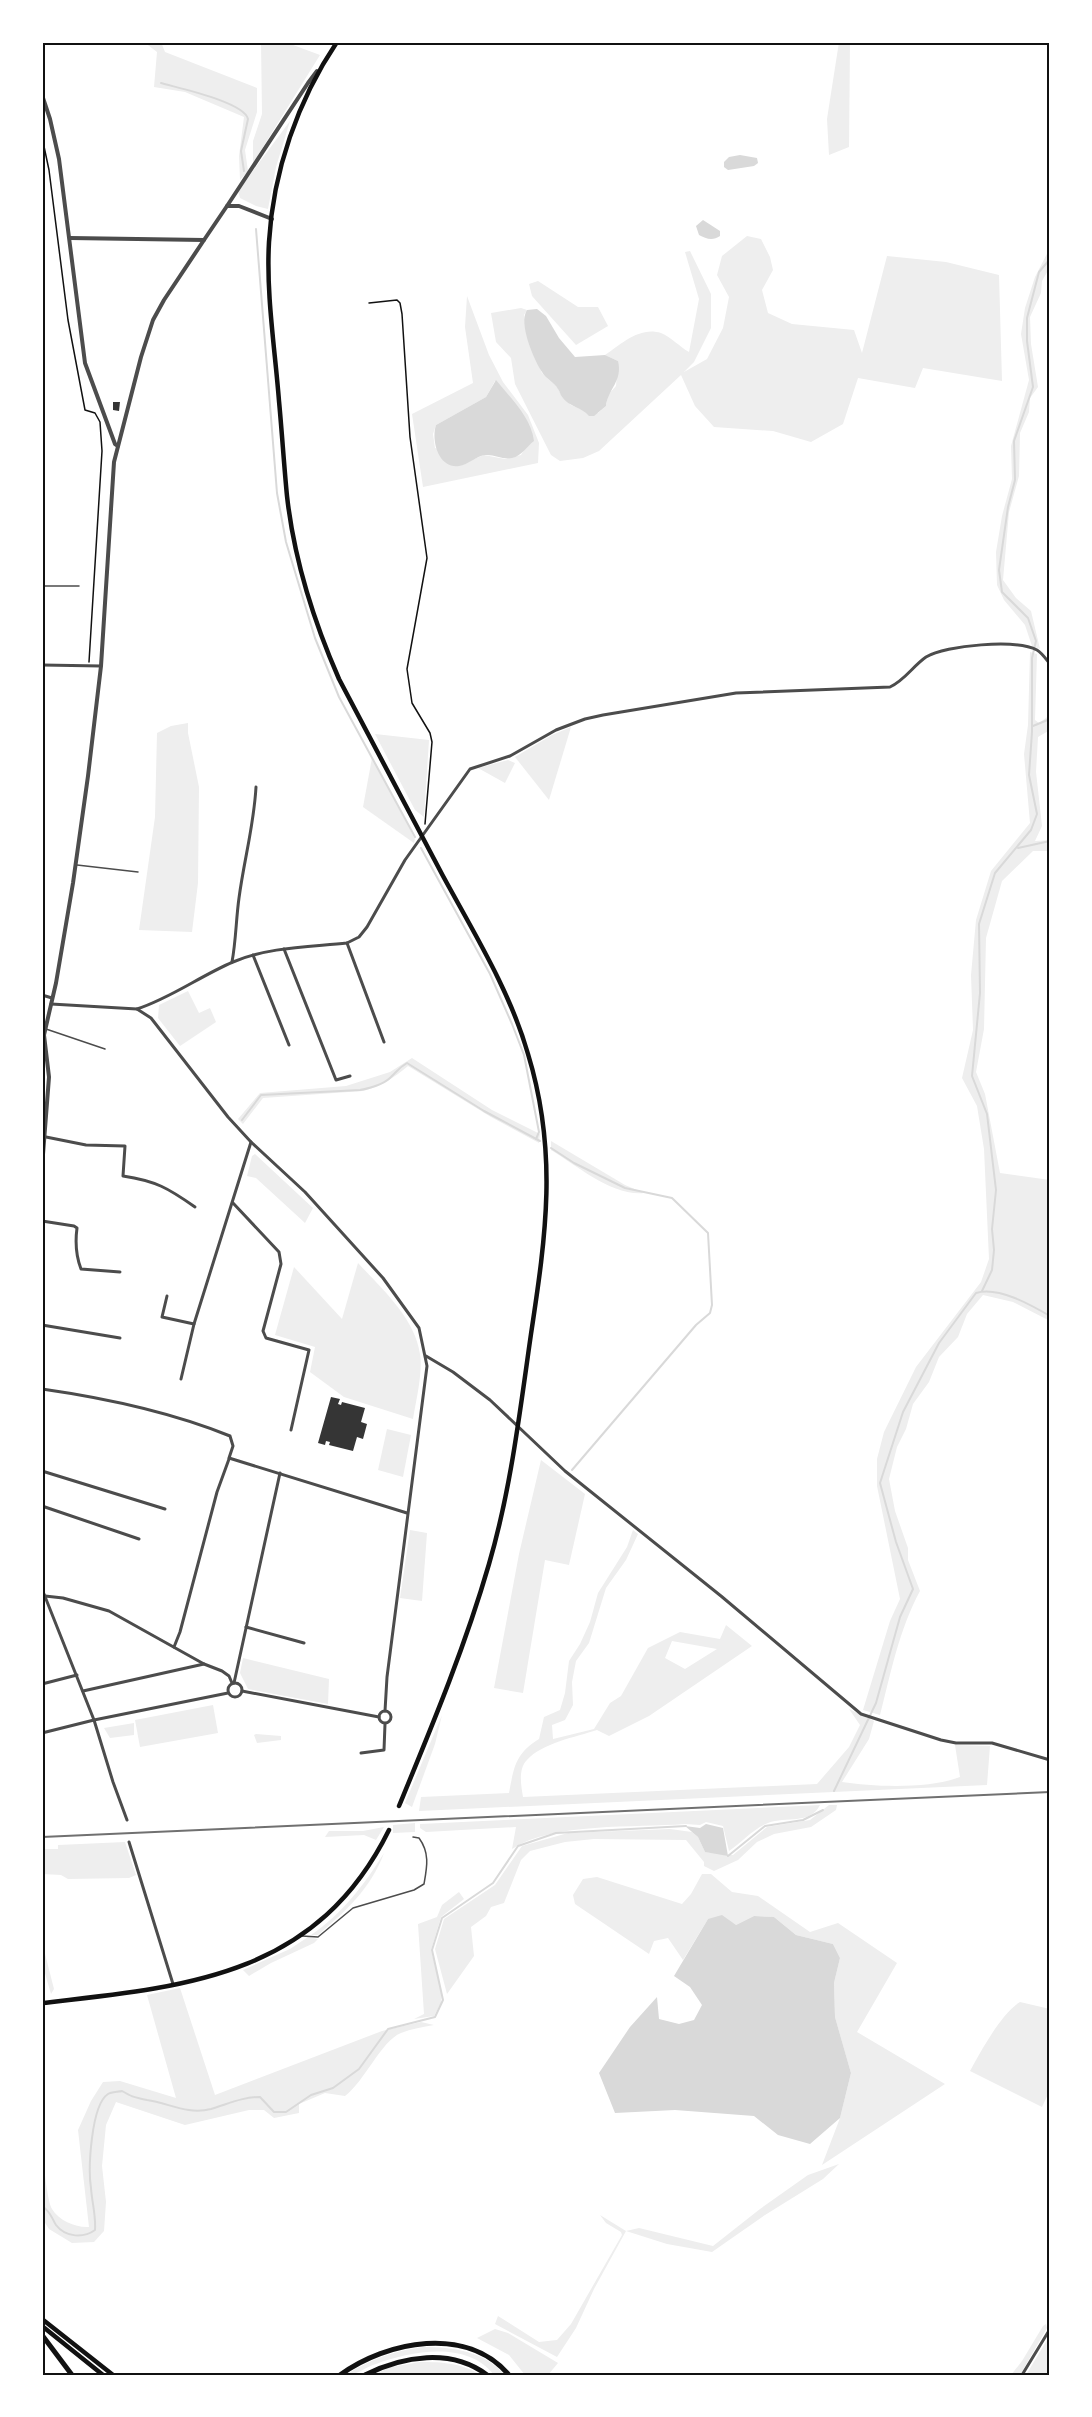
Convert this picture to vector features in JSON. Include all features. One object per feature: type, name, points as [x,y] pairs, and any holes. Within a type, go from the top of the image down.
[{"type":"highway","points":[[42,2335],[72,2375]]},
{"type":"highway","points":[[340,2375],[358,2362],[382,2351],[411,2345],[441,2344],[485,2355],[500,2365],[509,2375]]},
{"type":"highway","points":[[365,2375],[388,2364],[430,2358],[456,2360],[475,2366],[487,2375]]},
{"type":"main road","points":[[338,42],[317,71],[284,154],[269,243],[269,280],[287,498],[300,563],[326,648],[339,680],[424,835],[506,994],[529,1055],[542,1115],[548,1189],[545,1238],[518,1426],[503,1508],[490,1561],[447,1688],[399,1806]]},
{"type":"main road","points":[[42,2003],[127,1994],[174,1986],[255,1960],[283,1947],[325,1918],[360,1881],[389,1830]]},
{"type":"main road","points":[[42,2319],[113,2375]]},
{"type":"main road","points":[[42,2326],[103,2375]]},
{"type":"street","points":[[42,1167],[49,1077],[44,1052],[45,1029],[76,865],[101,666],[114,462],[118,446],[153,320],[164,300],[317,71]]},
{"type":"street","points":[[42,95],[50,118],[59,159],[85,363],[114,442],[118,446]]},
{"type":"street","points":[[227,206],[239,206],[272,219]]},
{"type":"street","points":[[70,238],[204,240]]},
{"type":"street","points":[[51,1004],[137,1009],[154,1003],[232,962],[253,955],[347,943],[359,937],[405,860],[470,769],[510,756],[556,730],[585,719],[736,693],[890,687],[900,683],[928,656],[943,651],[1011,643],[1038,650],[1050,664]]},
{"type":"street","points":[[42,665],[101,666]]},
{"type":"street","points":[[232,962],[236,943],[239,897],[253,821],[256,787]]},
{"type":"street","points":[[347,943],[384,1042]]},
{"type":"street","points":[[284,950],[336,1080],[350,1076]]},
{"type":"street","points":[[253,955],[289,1045]]},
{"type":"street","points":[[42,995],[52,998]]},
{"type":"street","points":[[137,1009],[159,1027],[213,1099],[251,1142],[305,1192],[382,1278],[419,1328],[426,1356],[387,1677],[385,1711],[379,1717]]},
{"type":"street","points":[[46,1137],[87,1145],[125,1146],[123,1176],[145,1179],[166,1187],[195,1207]]},
{"type":"street","points":[[181,1379],[194,1324],[251,1142]]},
{"type":"street","points":[[233,1203],[279,1252],[281,1264],[263,1330],[266,1338],[309,1350],[291,1430]]},
{"type":"street","points":[[42,1221],[77,1228],[75,1247],[81,1269],[120,1272]]},
{"type":"street","points":[[167,1296],[162,1317],[194,1324]]},
{"type":"street","points":[[42,1325],[120,1338]]},
{"type":"street","points":[[426,1356],[468,1383],[565,1471],[747,1617],[861,1713],[940,1740],[956,1743],[992,1743],[1050,1760]]},
{"type":"street","points":[[42,1389],[98,1399],[192,1422],[231,1436],[233,1440],[230,1458],[218,1492],[174,1647]]},
{"type":"street","points":[[230,1458],[407,1513]]},
{"type":"street","points":[[42,1472],[90,1484],[165,1509]]},
{"type":"street","points":[[228,1693],[228,1687],[233,1683],[280,1473]]},
{"type":"street","points":[[42,1506],[139,1539]]},
{"type":"street","points":[[42,1589],[94,1720],[112,1782],[127,1820]]},
{"type":"street","points":[[45,1596],[63,1598],[109,1611],[204,1664],[222,1671],[233,1683],[240,1685],[242,1691]]},
{"type":"street","points":[[42,1606],[49,1605]]},
{"type":"street","points":[[246,1627],[304,1643]]},
{"type":"street","points":[[83,1691],[204,1664]]},
{"type":"street","points":[[42,1684],[77,1675]]},
{"type":"street","points":[[242,1691],[379,1717]]},
{"type":"street","points":[[42,1733],[228,1693],[236,1696],[242,1691]]},
{"type":"street","points":[[361,1753],[384,1750],[385,1724],[392,1718],[391,1714],[385,1711]]},
{"type":"street","points":[[379,1717],[380,1721],[385,1724]]},
{"type":"street","points":[[129,1842],[174,1986]]},
{"type":"street","points":[[1022,2375],[1050,2329]]},
{"type":"lane","points":[[42,586],[79,586]]},
{"type":"lane","points":[[76,865],[138,872]]},
{"type":"lane","points":[[45,1029],[105,1049]]},
{"type":"lane","points":[[301,1935],[318,1937],[353,1908],[414,1890],[424,1884],[427,1867],[426,1848],[419,1838],[413,1838]]},
{"type":"path","points":[[42,137],[49,170],[68,320],[85,410],[95,413],[100,422],[102,451],[88,665]]},
{"type":"path","points":[[369,303],[397,300],[400,303],[402,314],[410,437],[427,558],[407,669],[412,703],[430,733],[432,742],[424,835]]},
{"type":"shaded area","points":[[144,42],[161,42],[165,52],[257,88],[257,112],[245,150],[248,171],[240,180],[239,156],[244,117],[185,92],[154,87],[157,52]]},
{"type":"shaded area","points":[[261,42],[285,42],[320,55],[253,163],[253,141],[262,114]]},
{"type":"shaded area","points":[[839,42],[850,42],[849,147],[829,155],[827,119]]},
{"type":"shaded area","points":[[290,121],[276,167],[268,209],[240,198],[238,191]]},
{"type":"shaded area","points":[[740,155],[757,158],[758,163],[754,166],[728,170],[724,167],[724,162],[729,157]]},
{"type":"shaded area","points":[[703,220],[720,231],[720,236],[710,239],[699,235],[696,226]]},
{"type":"shaded area","points":[[747,236],[761,239],[770,257],[773,270],[762,290],[768,313],[792,324],[854,330],[862,353],[887,256],[946,262],[999,275],[1002,381],[923,368],[915,388],[858,378],[843,424],[811,442],[773,431],[714,427],[695,406],[681,375],[599,451],[583,458],[560,461],[551,455],[515,384],[511,358],[496,342],[491,313],[521,308],[527,310],[524,315],[532,351],[542,373],[571,405],[598,413],[606,406],[608,395],[616,386],[618,361],[605,355],[624,341],[638,334],[653,331],[665,335],[689,352],[699,299],[685,252],[690,251],[711,294],[711,328],[694,362],[684,372],[707,359],[723,328],[729,297],[717,275],[722,256]]},
{"type":"shaded area","points":[[1050,248],[1050,267],[1042,281],[1041,293],[1030,317],[1031,344],[1038,387],[1030,398],[1029,412],[1020,433],[1019,476],[1009,512],[1003,580],[1016,598],[1031,611],[1040,649],[1032,646],[1025,625],[1004,600],[997,585],[996,552],[1002,516],[1012,479],[1011,446],[1029,380],[1021,334],[1025,308],[1035,277]]},
{"type":"shaded area","points":[[538,281],[578,307],[598,307],[608,326],[576,345],[532,296],[529,284]]},
{"type":"shaded area","points":[[467,296],[489,355],[503,382],[528,415],[539,443],[538,463],[423,487],[412,414],[473,383],[465,327]],"holes":[[[495,381],[526,447],[521,455],[505,459],[484,455],[474,459],[435,448],[433,434],[436,425],[486,397]]]},
{"type":"shaded area","points":[[537,309],[546,316],[559,338],[575,357],[605,355],[618,361],[619,374],[606,406],[594,416],[589,416],[562,397],[544,374],[531,351],[524,323],[525,316],[527,310]]},
{"type":"shaded area","points":[[496,380],[525,416],[534,441],[512,458],[485,455],[459,466],[446,463],[441,458],[436,445],[436,425],[486,397]]},
{"type":"shaded area","points":[[1030,652],[1037,654],[1035,720],[1039,723],[1050,715],[1050,730],[1038,737],[1036,772],[1042,826],[1035,841],[1050,840],[1050,851],[1033,851],[1002,881],[986,938],[984,1029],[976,1072],[985,1094],[1000,1173],[1050,1180],[1050,1321],[1013,1302],[983,1295],[967,1314],[958,1337],[939,1357],[929,1382],[913,1404],[906,1429],[897,1447],[889,1479],[895,1511],[908,1548],[908,1560],[920,1591],[901,1636],[880,1715],[863,1710],[890,1621],[900,1599],[877,1486],[877,1459],[884,1432],[916,1367],[981,1282],[989,1259],[984,1149],[977,1106],[962,1078],[973,1030],[971,975],[976,920],[991,871],[1030,823],[1024,754],[1028,725]]},
{"type":"shaded area","points":[[188,723],[199,787],[198,883],[192,932],[139,930],[155,817],[157,733],[171,726]]},
{"type":"shaded area","points":[[571,727],[549,800],[515,757],[552,735]]},
{"type":"shaded area","points":[[375,734],[429,740],[424,817],[415,810]]},
{"type":"shaded area","points":[[372,758],[415,839],[414,843],[363,807]]},
{"type":"shaded area","points":[[508,760],[515,763],[505,783],[478,768]]},
{"type":"shaded area","points":[[188,991],[199,1013],[210,1008],[216,1022],[180,1046],[158,1018],[159,1005]]},
{"type":"shaded area","points":[[412,1058],[492,1110],[540,1134],[539,1143],[491,1117],[408,1066],[387,1081],[363,1091],[263,1098],[243,1124],[238,1119],[260,1093],[346,1086],[390,1072]]},
{"type":"shaded area","points":[[551,1141],[625,1185],[644,1193],[619,1190],[595,1179],[551,1150]]},
{"type":"shaded area","points":[[255,1154],[313,1208],[305,1223],[256,1178],[247,1176],[252,1156]]},
{"type":"shaded area","points":[[358,1263],[396,1304],[417,1341],[421,1369],[413,1419],[344,1397],[310,1372],[315,1347],[275,1335],[294,1267],[342,1319]]},
{"type":"shaded area","points":[[387,1429],[411,1435],[403,1477],[378,1470]]},
{"type":"shaded area","points":[[541,1460],[585,1494],[569,1565],[545,1560],[523,1693],[494,1688],[519,1554]]},
{"type":"shaded area","points":[[410,1530],[427,1533],[422,1601],[400,1598]]},
{"type":"shaded area","points":[[633,1530],[638,1534],[626,1560],[606,1588],[589,1643],[576,1661],[572,1682],[573,1705],[565,1720],[552,1725],[553,1739],[594,1729],[610,1703],[621,1696],[648,1648],[680,1632],[720,1639],[726,1625],[752,1646],[649,1716],[609,1736],[597,1730],[560,1741],[533,1754],[522,1768],[523,1797],[817,1784],[849,1747],[860,1725],[849,1709],[874,1721],[869,1739],[842,1782],[902,1786],[933,1784],[960,1777],[955,1745],[990,1746],[987,1785],[419,1811],[421,1797],[509,1793],[512,1776],[520,1756],[539,1739],[544,1717],[560,1710],[565,1693],[569,1661],[590,1622],[598,1593],[627,1547]],"holes":[[[672,1641],[717,1649],[685,1669],[665,1658]]]},
{"type":"shaded area","points":[[243,1658],[329,1679],[328,1704],[248,1689],[240,1673]]},
{"type":"shaded area","points":[[213,1705],[218,1733],[140,1747],[135,1720]]},
{"type":"shaded area","points":[[442,1715],[435,1744],[412,1807],[405,1803]]},
{"type":"shaded area","points":[[134,1723],[134,1735],[110,1738],[104,1728]]},
{"type":"shaded area","points":[[254,1735],[281,1736],[281,1740],[257,1743]]},
{"type":"shaded area","points":[[820,1805],[816,1811],[804,1818],[775,1821],[763,1825],[729,1851],[723,1826],[706,1822],[700,1825],[572,1830],[529,1840],[512,1849],[516,1827],[426,1832],[420,1828],[420,1824]]},
{"type":"shaded area","points":[[829,1805],[837,1805],[836,1810],[811,1827],[774,1834],[757,1842],[738,1860],[714,1871],[704,1866],[704,1862],[686,1840],[594,1839],[565,1842],[530,1851],[521,1860],[504,1903],[491,1907],[486,1916],[471,1927],[474,1956],[447,1994],[435,1949],[444,1919],[495,1885],[522,1846],[568,1833],[670,1829],[692,1832],[698,1837],[705,1852],[733,1855],[767,1827],[810,1820]]},
{"type":"shaded area","points":[[415,1823],[415,1832],[393,1833],[393,1825]]},
{"type":"shaded area","points":[[706,1824],[723,1828],[728,1856],[705,1852],[698,1837],[685,1826],[700,1828]]},
{"type":"shaded area","points":[[384,1827],[376,1840],[364,1835],[325,1837],[329,1831],[363,1831]]},
{"type":"shaded area","points":[[125,1842],[136,1875],[129,1878],[68,1879],[61,1875],[42,1874],[42,1849],[58,1849],[58,1845]]},
{"type":"shaded area","points":[[384,1853],[379,1866],[357,1898],[318,1935],[311,1935],[333,1918],[352,1898]]},
{"type":"shaded area","points":[[702,1874],[711,1874],[732,1892],[758,1896],[810,1932],[838,1923],[897,1963],[857,2032],[945,2084],[822,2165],[840,2118],[851,2073],[835,2017],[834,1983],[840,1958],[833,1944],[796,1935],[774,1917],[754,1916],[736,1925],[708,1919],[683,1960],[668,1938],[654,1941],[649,1954],[575,1904],[573,1895],[583,1879],[597,1877],[682,1904],[691,1894]]},
{"type":"shaded area","points":[[459,1892],[464,1899],[441,1917],[431,1950],[442,1994],[441,2003],[434,2016],[414,2019],[424,2014],[418,1924],[437,1917],[442,1905]]},
{"type":"shaded area","points":[[722,1915],[736,1925],[754,1916],[774,1917],[796,1935],[833,1944],[840,1958],[834,1983],[835,2017],[851,2073],[840,2118],[810,2144],[778,2135],[754,2116],[675,2110],[615,2113],[599,2073],[630,2027],[657,1997],[659,2019],[679,2024],[694,2020],[702,2005],[690,1987],[674,1976],[708,1919]]},
{"type":"shaded area","points":[[308,1937],[318,1939],[249,1976],[243,1970],[290,1949]]},
{"type":"shaded area","points":[[42,1942],[54,1989],[51,1994],[42,1963]]},
{"type":"shaded area","points":[[180,1988],[215,2095],[382,2031],[421,2022],[434,2025],[409,2030],[394,2037],[345,2096],[325,2093],[299,2104],[299,2113],[274,2118],[264,2110],[249,2110],[185,2125],[116,2102],[106,2125],[102,2166],[106,2202],[104,2231],[94,2242],[72,2243],[49,2229],[42,2218],[42,2152],[52,2209],[69,2223],[89,2227],[78,2130],[91,2101],[103,2082],[120,2081],[176,2098],[147,1995]]},
{"type":"shaded area","points":[[1020,2002],[1050,2009],[1050,2090],[1042,2107],[970,2071],[999,2024]]},
{"type":"shaded area","points":[[839,2164],[823,2179],[712,2252],[667,2244],[626,2231],[639,2228],[713,2246],[808,2175]]},
{"type":"shaded area","points":[[600,2215],[626,2231],[594,2289],[576,2328],[557,2357],[495,2324],[498,2316],[539,2342],[557,2340],[571,2324],[622,2235],[606,2223]]},
{"type":"shaded area","points":[[1046,2324],[1047,2328],[1020,2375],[1011,2375],[1043,2326]]},
{"type":"shaded area","points":[[495,2329],[508,2333],[558,2363],[548,2375],[525,2375],[509,2355],[477,2338]]},
{"type":"shaded area","points":[[1050,2335],[1050,2375],[1026,2375]]},
{"type":"shaded area","points":[[423,2347],[467,2352],[488,2360],[505,2375],[494,2375],[483,2364],[469,2357],[438,2352],[405,2355],[346,2375],[383,2356]]},
{"type":"shaded area","points":[[420,2362],[452,2364],[481,2375],[373,2375],[391,2367]]},
{"type":"building","points":[[113,402],[120,402],[119,411],[113,410]]},
{"type":"building","points":[[331,1397],[340,1399],[338,1404],[341,1405],[342,1402],[365,1408],[361,1422],[367,1424],[363,1439],[357,1437],[353,1451],[329,1445],[330,1442],[326,1441],[325,1445],[318,1443]]},
{"type":"waterway","points":[[161,83],[223,101],[244,113],[248,119],[241,151],[244,171]]},
{"type":"waterway","points":[[256,229],[277,493],[286,542],[315,638],[339,697],[415,837]]},
{"type":"waterway","points":[[982,1291],[992,1270],[994,1250],[992,1229],[996,1190],[987,1114],[972,1076],[980,993],[979,924],[995,873],[1031,830],[1037,814],[1029,775],[1032,732],[1032,658],[1036,641],[1028,618],[1002,592],[999,570],[1008,507],[1015,480],[1014,441],[1033,387],[1027,341],[1027,318],[1039,272],[1050,259]]},
{"type":"waterway","points":[[1033,726],[1050,719]]},
{"type":"waterway","points":[[1018,848],[1050,841]]},
{"type":"waterway","points":[[421,848],[490,974],[512,1024],[524,1055],[539,1132],[536,1139]]},
{"type":"waterway","points":[[242,1120],[261,1095],[360,1090],[385,1082],[407,1063],[484,1111],[540,1141]]},
{"type":"waterway","points":[[551,1148],[574,1163],[625,1188],[672,1198],[708,1233],[712,1305],[710,1313],[696,1325],[572,1470]]},
{"type":"waterway","points":[[834,1791],[876,1703],[900,1617],[913,1589],[896,1542],[880,1483],[903,1412],[939,1343],[976,1293],[1004,1294],[1050,1316]]},
{"type":"waterway","points":[[728,1856],[765,1826],[803,1820],[823,1810]]},
{"type":"waterway","points":[[42,2206],[56,2225],[65,2232],[80,2235],[95,2230],[90,2179],[92,2138],[102,2100],[109,2093],[122,2091],[137,2098],[194,2111],[211,2109],[241,2099],[260,2097],[274,2112],[286,2112],[311,2095],[333,2088],[359,2069],[388,2029],[435,2017],[443,2000],[432,1950],[442,1918],[493,1883],[518,1846],[556,1833],[686,1826]]},
{"type":"railway","points":[[42,1837],[1050,1792]]}]
